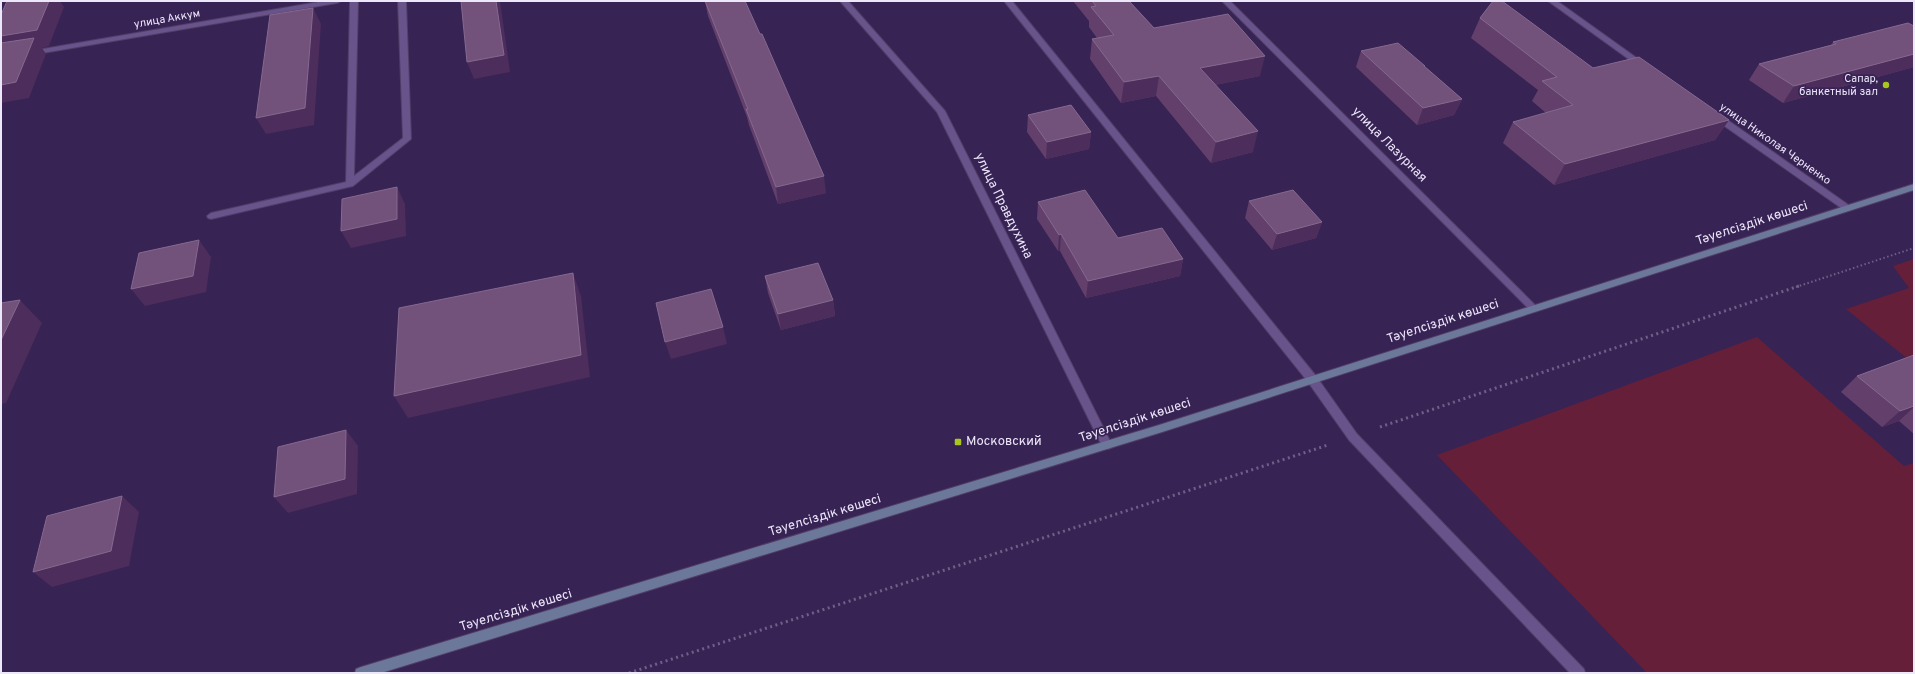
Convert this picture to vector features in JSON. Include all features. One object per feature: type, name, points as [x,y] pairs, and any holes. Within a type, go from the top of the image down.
[{"type":"main road","name":"Тәуелсіздік көшесі","points":[[362,673],[1106,445],[1914,187]]},
{"type":"street","name":"улица Аккум","points":[[24,54],[337,1]]},
{"type":"street","points":[[350,184],[354,1]]},
{"type":"street","points":[[211,216],[350,184],[407,139],[402,1]]},
{"type":"street","name":"улица Правдухина","points":[[844,1],[941,111],[1106,445]]},
{"type":"street","points":[[1008,1],[1312,379],[1353,437],[1579,673]]},
{"type":"street","name":"улица Лазурная","points":[[1226,1],[1533,308]]},
{"type":"street","points":[[1552,1],[1648,68]]},
{"type":"street","name":"улица Николая Черненко","points":[[1706,109],[1847,208]]},
{"type":"path","points":[[629,673],[1353,437],[1914,248]]},
{"type":"shaded area","points":[[1914,259],[1914,364],[1846,309],[1909,288],[1893,266]]},
{"type":"shaded area","points":[[1757,337],[1904,466],[1914,463],[1914,673],[1647,673],[1437,455]]},
{"type":"building","points":[[7,1],[49,1],[37,30],[1,36],[1,15]]},
{"type":"building","points":[[461,1],[496,1],[504,55],[467,62]]},
{"type":"building","points":[[705,1],[745,1],[760,34],[762,34],[824,176],[776,187],[746,109],[748,109]]},
{"type":"building","points":[[1092,1],[1129,1],[1154,28],[1228,14],[1265,56],[1200,68],[1258,131],[1216,142],[1159,76],[1124,82],[1092,39],[1114,35],[1091,7],[1096,6]]},
{"type":"building","points":[[1493,1],[1502,1],[1593,68],[1639,57],[1729,120],[1565,164],[1513,122],[1573,105],[1542,81],[1557,77],[1480,18]]},
{"type":"building","points":[[313,8],[305,108],[256,118],[270,15]]},
{"type":"building","points":[[1908,23],[1914,26],[1914,54],[1794,86],[1759,64],[1836,44],[1833,42]]},
{"type":"building","points":[[34,38],[16,82],[1,85],[1,43]]},
{"type":"building","points":[[1398,43],[1462,99],[1423,108],[1361,51]]},
{"type":"building","points":[[1071,105],[1091,132],[1047,142],[1028,115]]},
{"type":"building","points":[[397,187],[397,219],[341,231],[342,199]]},
{"type":"building","points":[[1085,190],[1118,238],[1162,228],[1183,259],[1088,281],[1061,234],[1059,235],[1038,202]]},
{"type":"building","points":[[1293,190],[1322,222],[1277,234],[1249,201]]},
{"type":"building","points":[[199,240],[193,276],[131,289],[139,253]]},
{"type":"building","points":[[818,263],[833,300],[778,314],[765,276]]},
{"type":"building","points":[[573,273],[581,355],[394,396],[399,308]]},
{"type":"building","points":[[711,289],[723,327],[665,342],[656,303]]},
{"type":"building","points":[[20,300],[1,340],[1,303]]},
{"type":"building","points":[[1914,355],[1914,406],[1900,411],[1857,376]]},
{"type":"building","points":[[346,430],[345,479],[274,497],[278,447]]},
{"type":"building","points":[[122,496],[111,551],[33,572],[47,516]]},
{"type":"place","name":"Сапар, банкетный зал","points":[[1886,85]]},
{"type":"place","name":"Московский","points":[[958,442]]}]
